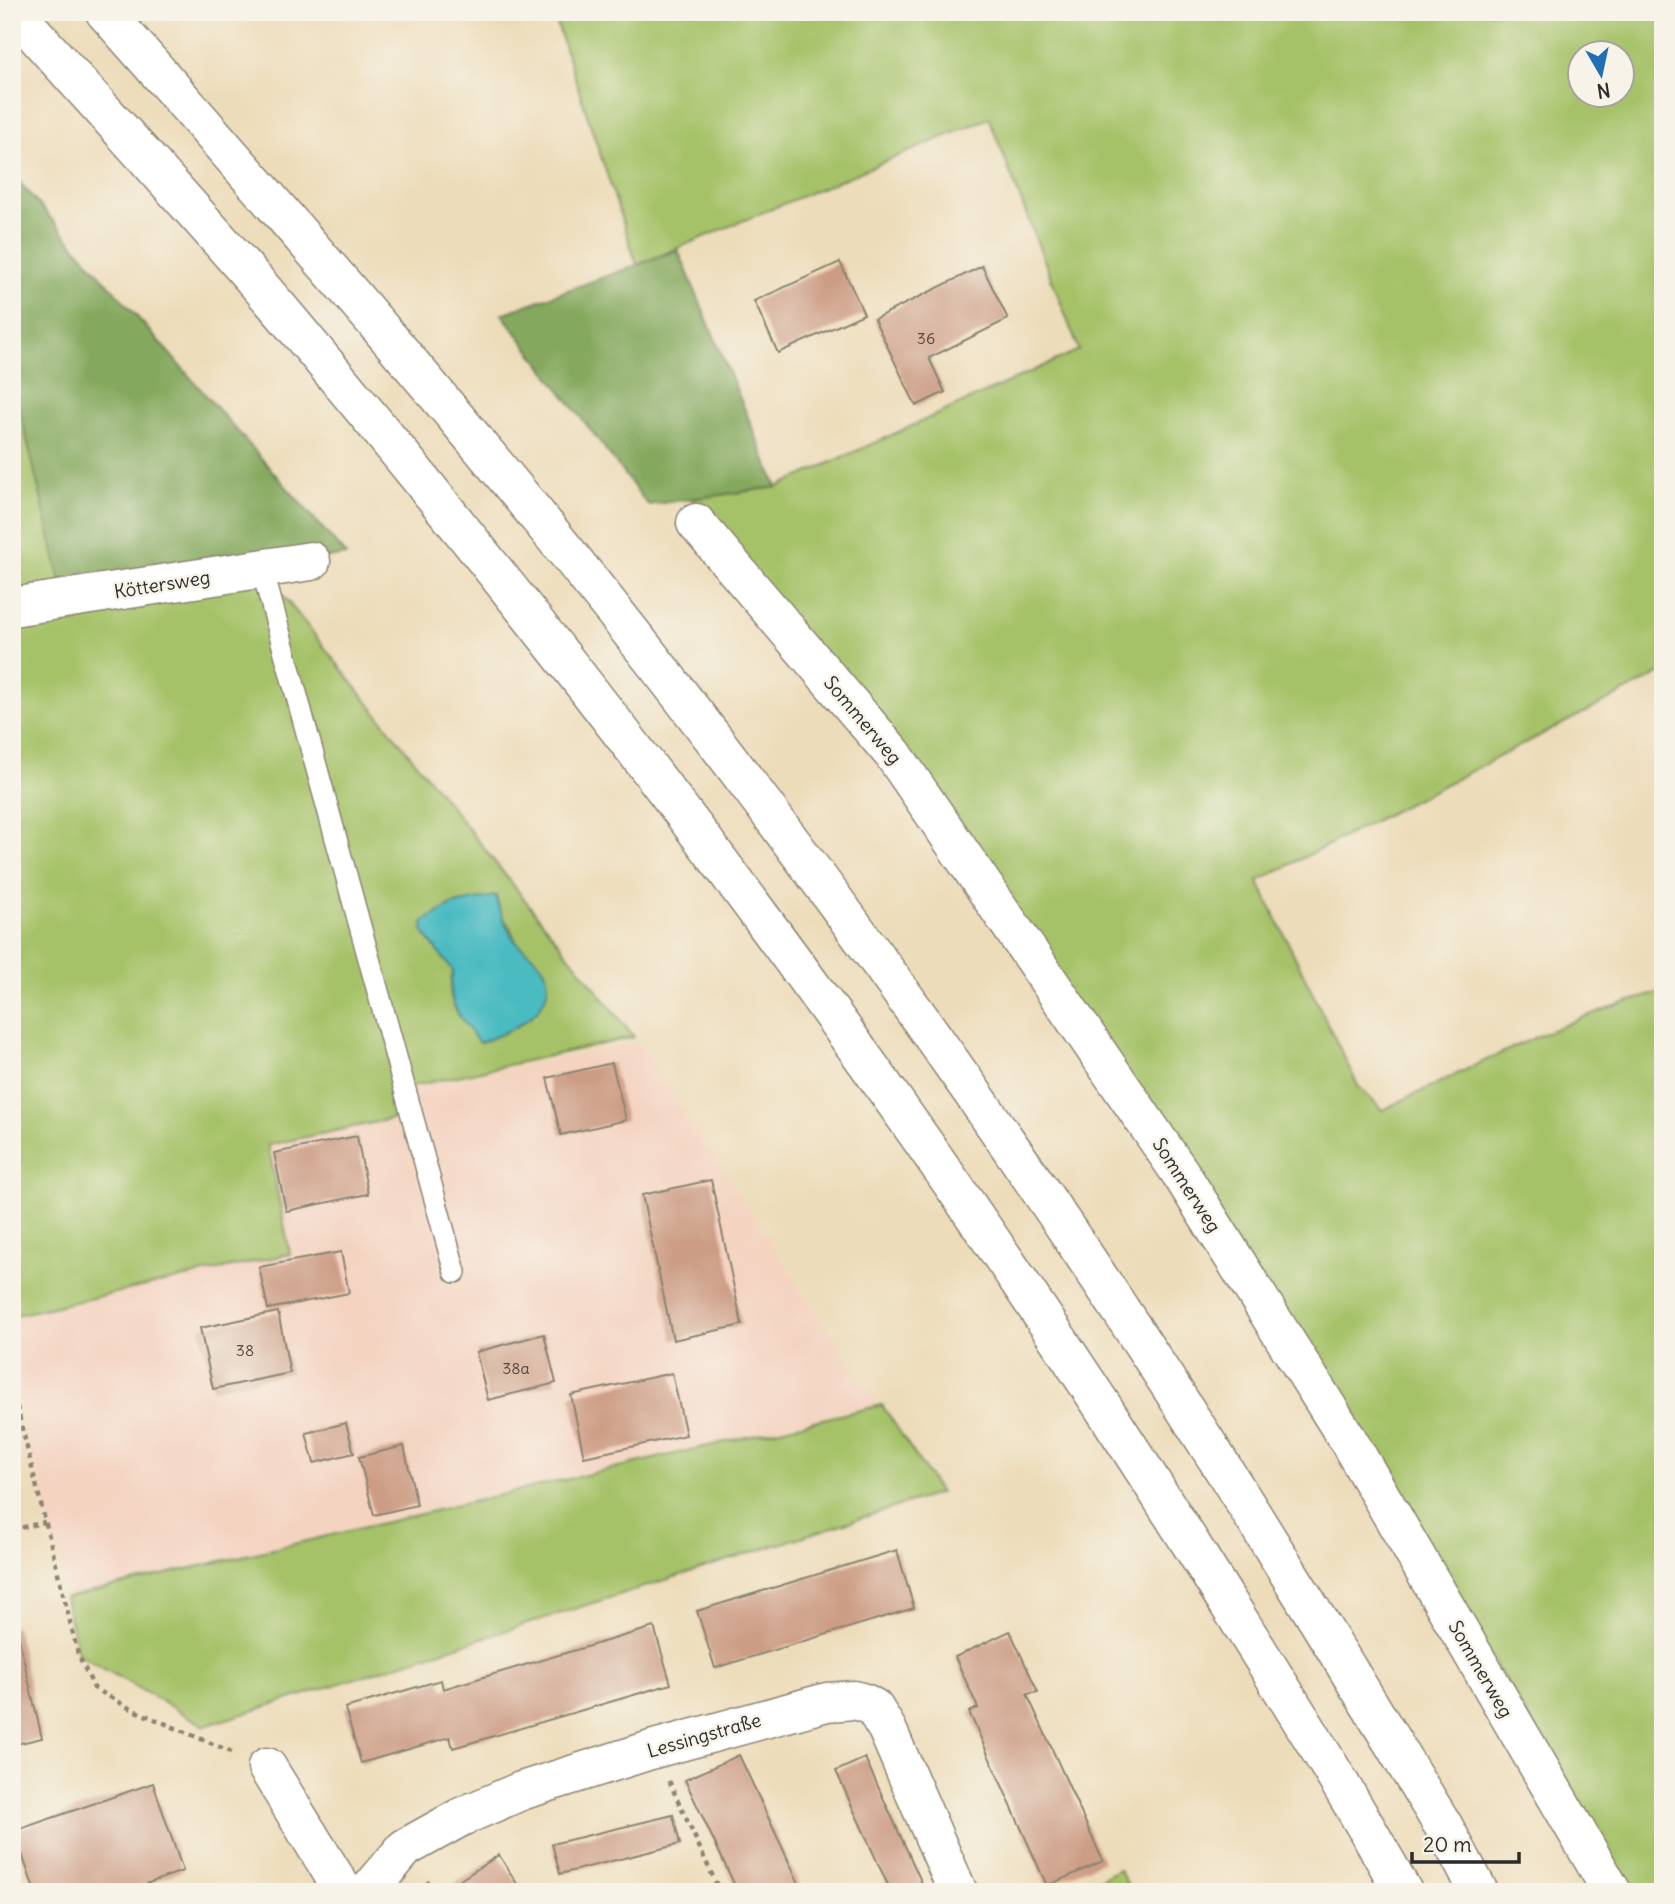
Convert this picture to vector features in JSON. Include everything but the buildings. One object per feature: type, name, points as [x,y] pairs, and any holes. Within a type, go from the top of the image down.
[{"type":"main road","points":[[15,12],[287,317],[528,613],[690,820],[998,1247],[1142,1466],[1286,1696],[1403,1892]]},
{"type":"main road","points":[[105,12],[334,270],[584,575],[750,786],[902,994],[1054,1210],[1199,1430],[1430,1804],[1479,1892]]},
{"type":"main road","name":"Sommerweg","points":[[696,523],[893,754],[1181,1174],[1348,1440],[1612,1892]]},
{"type":"main road","name":"Köttersweg","points":[[12,607],[311,561]]},
{"type":"main road","name":"Lessingstraße","points":[[368,1892],[405,1848],[461,1817],[522,1791],[654,1749],[827,1702],[854,1700],[874,1709],[887,1728],[958,1892]]},
{"type":"main road","points":[[267,1767],[344,1892]]},
{"type":"lane","points":[[262,569],[455,1272]]},
{"type":"path","points":[[12,1387],[78,1654],[94,1688],[131,1709],[267,1767]]},
{"type":"path","points":[[12,1530],[46,1522]]},
{"type":"path","points":[[654,1749],[720,1892]]},
{"type":"shaded area","points":[[638,1042],[876,1403],[67,1595],[12,1372],[12,1319],[289,1254],[269,1146],[408,1117],[409,1090]]},
{"type":"green space","points":[[553,12],[1663,12],[1663,672],[1258,881],[1358,1086],[1382,1110],[1555,1029],[1627,1002],[1663,992],[1663,1892],[1633,1892],[1465,1614],[900,750],[692,499],[777,487],[1079,350],[989,118],[637,265]]},
{"type":"green space","points":[[12,174],[346,555],[65,599],[12,376]]},
{"type":"green space","points":[[678,250],[777,487],[648,505],[502,314]]},
{"type":"green space","points":[[12,376],[65,598],[262,569],[634,1037],[404,1088],[406,1116],[268,1145],[290,1254],[12,1316]],"holes":[[[454,904],[499,912],[510,927],[516,942],[534,957],[464,1022],[451,998],[453,970],[424,934],[423,922]]]},
{"type":"green space","points":[[882,1405],[940,1493],[205,1726],[78,1654],[65,1598]]},
{"type":"green space","points":[[1119,1869],[1131,1892],[1079,1892]]},
{"type":"water","points":[[496,896],[511,935],[543,967],[548,985],[545,998],[528,1019],[479,1043],[456,1010],[451,992],[453,970],[424,934],[423,922],[454,904]]}]
